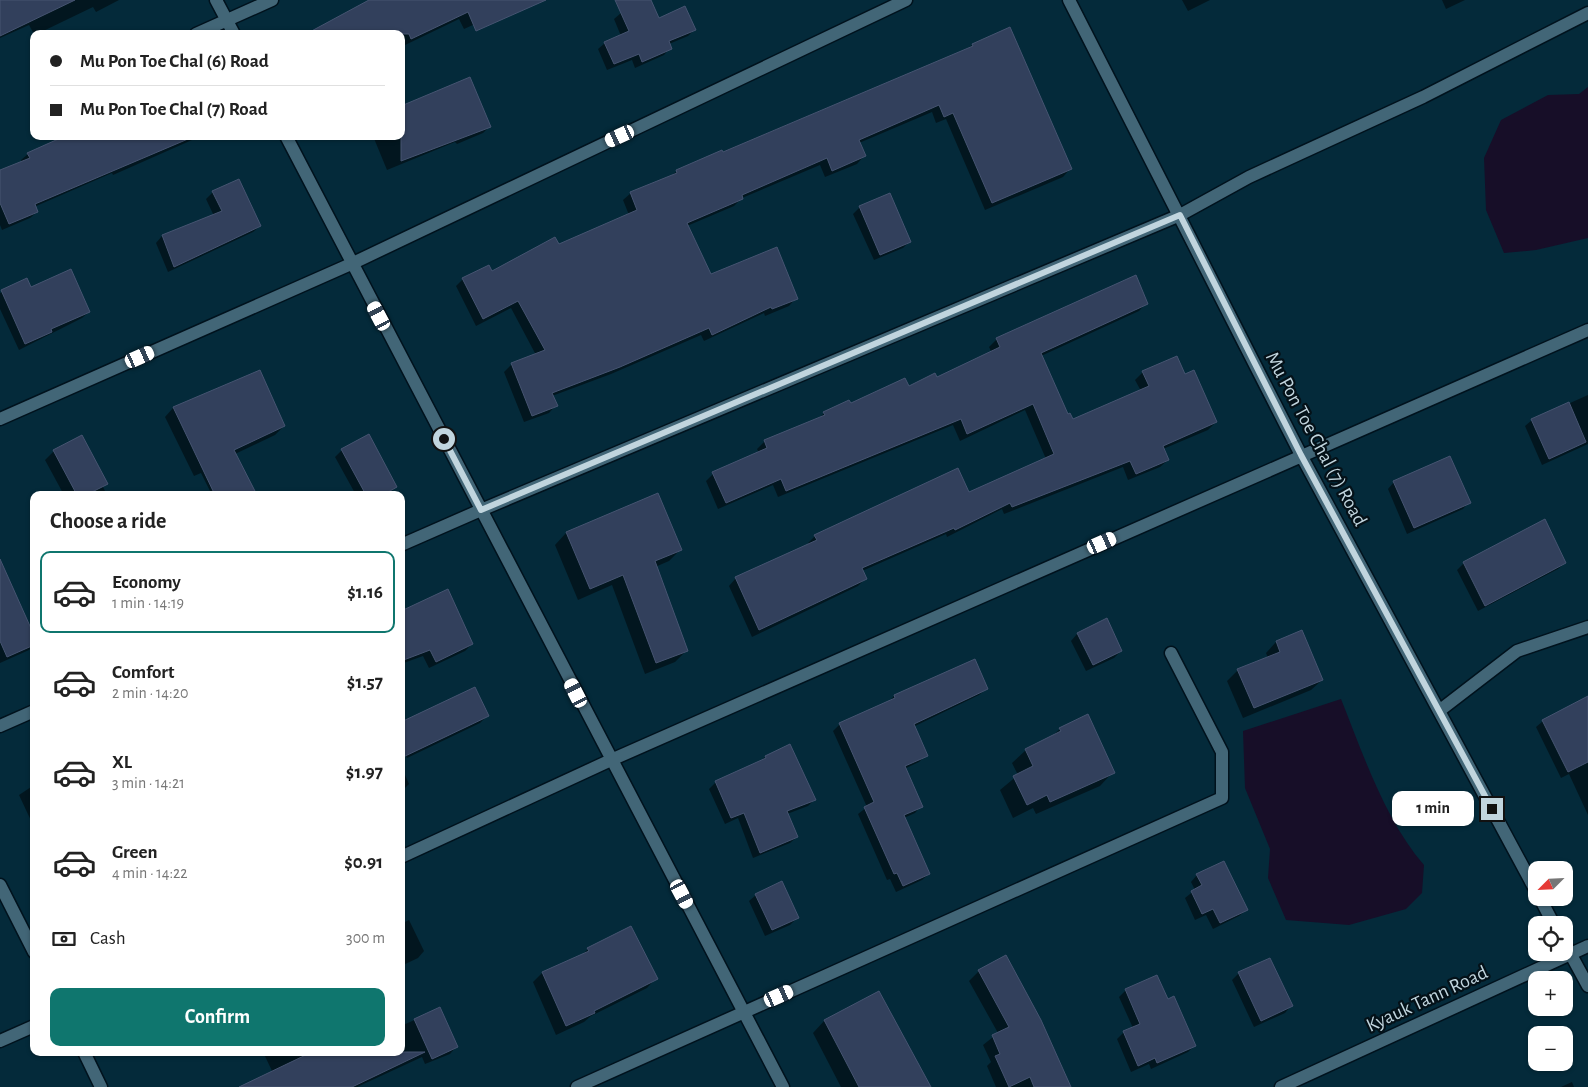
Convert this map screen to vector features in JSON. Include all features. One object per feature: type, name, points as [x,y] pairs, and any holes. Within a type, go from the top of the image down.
[{"type":"street","points":[[216,0],[232,30]]},
{"type":"street","points":[[206,30],[272,0]]},
{"type":"street","points":[[0,419],[351,264],[906,0]]},
{"type":"street","name":"Mu Pon Toe Chal (7) Road","points":[[1069,0],[1301,455],[1528,876]]},
{"type":"street","points":[[405,543],[1180,215],[1249,177],[1423,97],[1588,13]]},
{"type":"street","points":[[288,140],[351,264],[782,1087]]},
{"type":"street","points":[[405,855],[611,760],[1588,330]]},
{"type":"street","points":[[1439,711],[1517,651],[1588,627]]},
{"type":"street","points":[[577,1087],[1222,798],[1222,752],[1172,653]]},
{"type":"street","points":[[0,726],[30,713]]},
{"type":"street","points":[[0,885],[30,944]]},
{"type":"street","name":"Kyauk Tann Road","points":[[1573,947],[1588,946]]},
{"type":"street","points":[[1573,959],[1588,986]]},
{"type":"street","name":"Kyauk Tann Road","points":[[1281,1087],[1540,961]]},
{"type":"street","points":[[0,1041],[30,1028]]},
{"type":"street","points":[[86,1056],[101,1087]]},
{"type":"shaded area","points":[[1588,87],[1588,238],[1536,250],[1504,253],[1486,210],[1484,158],[1501,120],[1548,95],[1579,94]]},
{"type":"shaded area","points":[[1341,699],[1386,807],[1410,847],[1424,865],[1422,893],[1406,909],[1349,925],[1286,920],[1268,878],[1270,849],[1245,788],[1243,731]]},
{"type":"building","points":[[0,0],[75,0],[0,36]]},
{"type":"building","points":[[369,0],[546,0],[476,31],[468,12],[411,39],[409,34],[405,34],[405,30],[313,30]]},
{"type":"building","points":[[615,0],[651,0],[659,18],[685,6],[696,30],[669,41],[672,49],[642,62],[639,54],[614,64],[604,42],[629,31]]},
{"type":"building","points":[[1010,27],[1072,169],[992,203],[953,113],[944,117],[939,105],[859,140],[866,156],[832,171],[827,158],[742,195],[743,199],[687,223],[711,274],[777,247],[798,299],[772,309],[771,307],[712,335],[709,328],[620,367],[552,393],[558,406],[532,416],[511,363],[545,350],[518,301],[483,319],[462,278],[489,265],[492,271],[555,237],[559,244],[637,210],[630,192],[677,173],[676,170],[722,150],[723,152],[973,46],[972,44]]},
{"type":"building","points":[[470,77],[491,127],[401,161],[401,140],[405,140],[405,104]]},
{"type":"building","points":[[56,140],[186,140],[35,204],[38,212],[9,224],[0,203],[0,170],[30,158],[27,153]]},
{"type":"building","points":[[239,179],[261,226],[174,267],[162,235],[222,211],[212,191]]},
{"type":"building","points":[[890,193],[911,242],[880,255],[859,206]]},
{"type":"building","points":[[71,269],[90,312],[51,329],[52,332],[25,344],[1,290],[27,278],[31,287]]},
{"type":"building","points":[[1136,275],[1148,304],[1041,353],[1068,414],[1070,413],[1073,419],[1149,386],[1142,371],[1177,356],[1185,374],[1194,370],[1217,422],[1163,446],[1169,460],[1136,474],[1130,461],[1012,507],[1010,503],[955,530],[954,528],[862,568],[867,579],[759,630],[735,577],[817,540],[814,535],[958,468],[969,492],[1054,454],[1033,404],[967,434],[961,419],[786,491],[781,479],[726,503],[712,472],[767,448],[764,440],[825,415],[823,412],[849,400],[851,403],[905,378],[909,386],[935,373],[937,377],[1000,347],[996,338]]},
{"type":"building","points":[[260,370],[285,426],[234,450],[255,491],[213,491],[173,407]]},
{"type":"building","points":[[1569,402],[1586,442],[1549,459],[1531,419]]},
{"type":"building","points":[[369,434],[397,487],[390,491],[364,491],[341,449]]},
{"type":"building","points":[[82,435],[108,484],[94,491],[75,491],[53,450]]},
{"type":"building","points":[[1450,456],[1471,503],[1414,528],[1393,481]]},
{"type":"building","points":[[658,493],[682,550],[655,561],[688,651],[656,663],[623,575],[590,589],[566,532]]},
{"type":"building","points":[[1545,519],[1566,563],[1485,606],[1463,562]]},
{"type":"building","points":[[0,559],[30,626],[30,647],[7,657],[0,641]]},
{"type":"building","points":[[448,589],[473,644],[436,662],[430,650],[405,659],[405,609]]},
{"type":"building","points":[[1107,618],[1122,651],[1093,665],[1077,633]]},
{"type":"building","points":[[1302,630],[1323,680],[1254,708],[1237,669],[1280,652],[1276,641]]},
{"type":"building","points":[[975,659],[988,689],[914,724],[928,756],[905,766],[923,807],[904,815],[930,874],[903,886],[897,873],[894,874],[864,807],[874,802],[839,723],[895,698],[894,695]]},
{"type":"building","points":[[475,687],[489,716],[405,756],[405,720]]},
{"type":"building","points":[[1588,696],[1588,762],[1568,772],[1542,720]]},
{"type":"building","points":[[1088,714],[1115,773],[1050,802],[1047,795],[1027,805],[1013,776],[1033,766],[1025,749],[1061,731],[1059,728]]},
{"type":"building","points":[[790,744],[816,800],[787,811],[798,837],[760,853],[744,813],[731,818],[715,781],[766,758],[765,756]]},
{"type":"building","points":[[1224,861],[1248,910],[1220,923],[1213,909],[1202,914],[1191,891],[1202,885],[1196,874]]},
{"type":"building","points":[[782,881],[799,918],[772,930],[755,894]]},
{"type":"building","points":[[631,926],[658,979],[594,1011],[595,1013],[566,1026],[542,972],[589,951],[587,948]]},
{"type":"building","points":[[1006,955],[1041,1020],[1071,1087],[1034,1087],[1030,1077],[1009,1087],[995,1056],[1000,1054],[992,1035],[1009,1027],[978,970]]},
{"type":"building","points":[[1270,958],[1293,1006],[1261,1021],[1238,972]]},
{"type":"building","points":[[1157,975],[1168,999],[1174,996],[1196,1046],[1157,1063],[1155,1058],[1138,1066],[1123,1031],[1140,1024],[1125,989]]},
{"type":"building","points":[[879,991],[931,1087],[859,1087],[824,1020]]},
{"type":"building","points":[[440,1007],[458,1047],[432,1059],[414,1019]]},
{"type":"building","points":[[405,1052],[425,1052],[352,1087],[239,1087],[304,1056],[405,1056]]},
{"type":"route","points":[[444,439],[481,510],[1180,215],[1301,455],[1492,809]]}]
